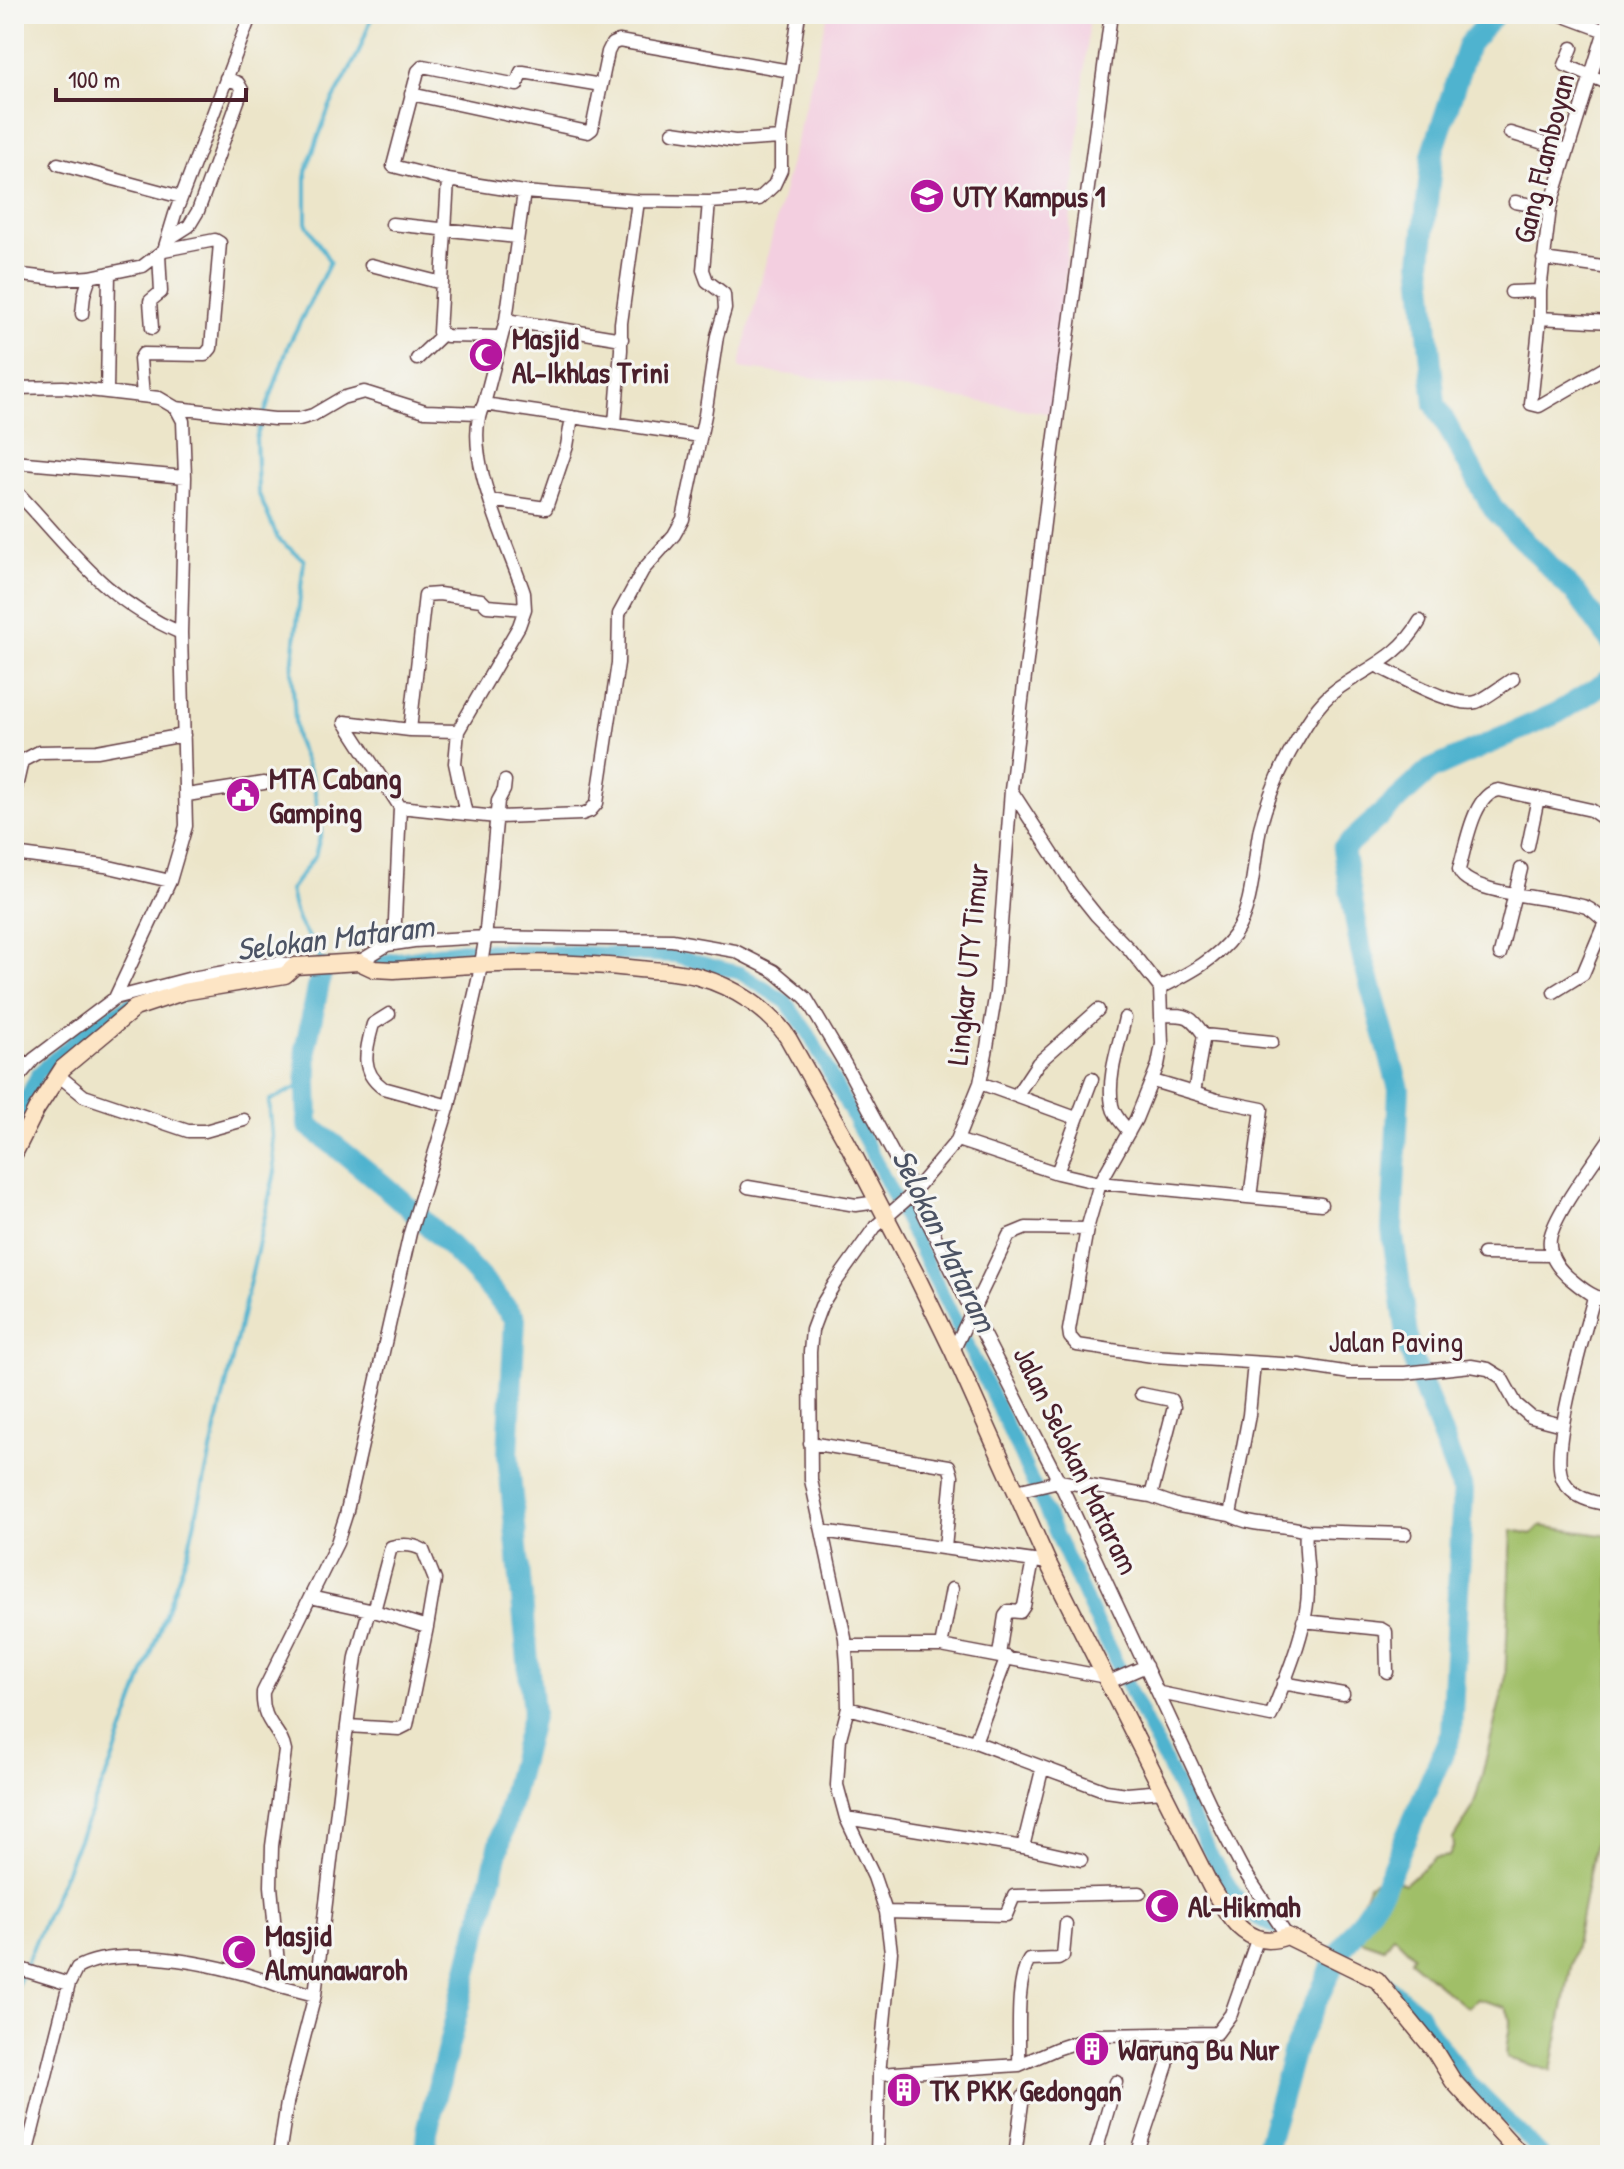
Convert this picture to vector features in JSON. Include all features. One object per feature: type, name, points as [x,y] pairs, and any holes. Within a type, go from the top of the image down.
[{"type":"street","points":[[152,328],[150,301],[161,292],[163,248],[251,14]]},
{"type":"street","points":[[601,85],[521,72],[517,85],[423,66],[411,94],[392,165],[448,180],[524,192],[638,201],[759,199],[774,185],[781,170],[781,138],[799,14]]},
{"type":"street","name":"Lingkar UTY Timur","points":[[877,2155],[879,2074],[891,1952],[886,1912],[838,1795],[836,1777],[840,1738],[848,1708],[846,1646],[811,1480],[812,1330],[821,1306],[835,1283],[885,1212],[911,1194],[957,1140],[980,1083],[996,992],[1011,790],[1111,14]]},
{"type":"street","points":[[1559,14],[1605,31]]},
{"type":"street","name":"Gang Flamboyan","points":[[1610,14],[1550,208],[1531,404],[1539,406],[1610,365]]},
{"type":"street","points":[[411,94],[588,132],[592,129],[608,52],[612,44],[619,41],[790,71]]},
{"type":"street","points":[[1572,48],[1565,65],[1610,84]]},
{"type":"street","points":[[14,274],[56,279],[90,277],[143,266],[184,231],[194,219],[242,90],[238,83],[226,78]]},
{"type":"street","points":[[206,130],[224,137]]},
{"type":"street","points":[[673,132],[735,141],[781,138]]},
{"type":"street","points":[[1510,133],[1567,150]]},
{"type":"street","points":[[58,164],[181,197]]},
{"type":"street","points":[[442,335],[438,330],[448,180]]},
{"type":"street","points":[[466,814],[455,763],[458,731],[519,626],[525,609],[524,593],[480,469],[481,409],[506,320],[524,192]]},
{"type":"street","points":[[615,423],[621,323],[638,201]]},
{"type":"street","points":[[400,807],[497,817],[582,814],[597,803],[618,663],[620,610],[643,570],[679,527],[690,492],[725,303],[724,294],[707,281],[703,270],[709,202]]},
{"type":"street","points":[[1515,202],[1550,208]]},
{"type":"street","points":[[392,224],[517,237]]},
{"type":"street","points":[[143,396],[140,359],[143,354],[205,355],[211,348],[220,243],[215,240],[163,248]]},
{"type":"street","points":[[1543,259],[1610,268]]},
{"type":"street","points":[[371,265],[442,283]]},
{"type":"street","points":[[107,391],[109,273]]},
{"type":"street","points":[[82,314],[90,277]]},
{"type":"street","points":[[1511,292],[1540,291]]},
{"type":"street","points":[[1540,318],[1610,322]]},
{"type":"street","points":[[506,320],[622,339]]},
{"type":"street","points":[[417,359],[442,335],[501,337]]},
{"type":"street","points":[[14,388],[63,387],[107,391],[164,400],[176,408],[274,419],[299,419],[313,415],[358,392],[371,393],[425,411],[481,409],[572,417],[700,436]]},
{"type":"street","points":[[115,998],[170,881],[186,826],[181,633],[185,477],[183,421],[176,408]]},
{"type":"street","points":[[490,500],[546,508],[567,446],[572,417]]},
{"type":"street","points":[[14,462],[185,477]]},
{"type":"street","points":[[14,489],[71,554],[116,596],[160,624],[181,633]]},
{"type":"street","points":[[410,730],[425,595],[439,594],[481,600],[487,606],[525,609]]},
{"type":"street","points":[[1160,988],[1203,965],[1233,936],[1249,892],[1265,809],[1289,755],[1325,699],[1377,666],[1412,634],[1420,621]]},
{"type":"street","points":[[1377,666],[1440,694],[1474,703],[1513,679]]},
{"type":"street","points":[[394,943],[400,807],[345,722],[410,730],[458,731]]},
{"type":"street","points":[[14,796],[22,761],[33,754],[97,751],[184,735]]},
{"type":"street","points":[[280,1986],[274,1929],[272,1859],[275,1811],[285,1747],[265,1718],[263,1692],[337,1543],[346,1515],[410,1233],[449,1106],[481,962],[498,801],[505,781]]},
{"type":"street","points":[[187,795],[264,783]]},
{"type":"street","points":[[955,1348],[1009,1235],[1026,1228],[1087,1229],[1100,1183],[1129,1132],[1153,1081],[1161,1054],[1160,988],[1076,890],[1011,790]]},
{"type":"street","points":[[1554,992],[1583,974],[1607,924],[1588,908],[1466,881],[1459,869],[1481,801],[1490,791],[1499,790],[1591,810],[1607,821],[1610,833]]},
{"type":"street","points":[[1528,846],[1538,798]]},
{"type":"street","points":[[14,854],[115,868],[170,881]]},
{"type":"street","points":[[1500,954],[1521,869]]},
{"type":"street","name":"Jalan Selokan Mataram","points":[[14,1082],[27,1066],[115,998],[192,978],[262,965],[280,963],[293,969],[354,962],[394,943],[485,939],[672,940],[735,951],[774,971],[806,998],[817,1014],[1056,1482],[1143,1668],[1160,1693],[1222,1830],[1286,1939]]},
{"type":"street","points":[[354,962],[383,970],[481,962],[545,962],[681,973],[709,980],[738,995],[760,1008],[783,1030],[885,1212],[955,1348],[1023,1489],[1040,1562],[1111,1679],[1163,1791],[1211,1887],[1230,1917],[1257,1940],[1286,1939],[1377,1980],[1434,2050],[1453,2081],[1521,2155]]},
{"type":"street","points":[[14,1154],[60,1069],[111,1026],[148,1002],[293,969]]},
{"type":"street","points":[[1016,1096],[1038,1063],[1098,1010]]},
{"type":"street","points":[[389,1014],[373,1024],[365,1061],[367,1070],[383,1088],[449,1106]]},
{"type":"street","points":[[1162,1015],[1185,1015],[1193,1019],[1204,1035],[1194,1093]]},
{"type":"street","points":[[1125,1018],[1111,1081],[1115,1114],[1129,1132]]},
{"type":"street","points":[[1204,1035],[1272,1042]]},
{"type":"street","points":[[47,1052],[84,1096],[188,1131],[205,1131],[244,1120]]},
{"type":"street","points":[[14,1053],[27,1066]]},
{"type":"street","points":[[1057,1173],[1092,1079]]},
{"type":"street","points":[[1153,1081],[1262,1109],[1250,1197]]},
{"type":"street","points":[[980,1083],[1076,1118]]},
{"type":"street","points":[[1610,1138],[1556,1222],[1550,1240],[1552,1255],[1564,1274],[1594,1297],[1610,1302]]},
{"type":"street","points":[[957,1140],[1057,1173],[1100,1183],[1321,1204]]},
{"type":"street","points":[[748,1187],[885,1212]]},
{"type":"street","name":"Jalan Paving","points":[[1087,1229],[1069,1330],[1070,1337],[1077,1345],[1153,1356],[1299,1365],[1350,1373],[1405,1373],[1471,1366],[1488,1369],[1501,1377],[1516,1404],[1531,1417],[1562,1425]]},
{"type":"street","points":[[1483,1254],[1552,1255]]},
{"type":"street","points":[[1594,1297],[1558,1449],[1561,1477],[1572,1493],[1592,1502],[1610,1505]]},
{"type":"street","points":[[1230,1515],[1249,1415],[1254,1363]]},
{"type":"street","points":[[1141,1394],[1171,1400],[1174,1407],[1151,1496]]},
{"type":"street","points":[[810,1443],[949,1466],[952,1476],[945,1548]]},
{"type":"street","points":[[1023,1489],[1056,1482],[1151,1496],[1179,1506],[1230,1515],[1251,1524],[1306,1531],[1405,1534]]},
{"type":"street","points":[[822,1531],[1040,1562]]},
{"type":"street","points":[[1160,1693],[1271,1716],[1303,1621],[1308,1589],[1306,1531]]},
{"type":"street","points":[[279,2155],[287,2103],[315,1995],[347,1726],[356,1657],[391,1547],[405,1544],[418,1547],[423,1550],[435,1580],[407,1725],[399,1729],[347,1726]]},
{"type":"street","points":[[975,1742],[1003,1656],[1005,1616],[1009,1611],[1020,1612],[1024,1606],[1040,1562]]},
{"type":"street","points":[[941,1646],[952,1589]]},
{"type":"street","points":[[310,1597],[372,1610],[427,1627]]},
{"type":"street","points":[[1303,1621],[1381,1629],[1388,1636],[1387,1672]]},
{"type":"street","points":[[846,1646],[941,1646],[1111,1679],[1143,1668]]},
{"type":"street","points":[[1283,1683],[1343,1694]]},
{"type":"street","points":[[848,1708],[975,1742],[1042,1770],[1106,1791],[1127,1794],[1163,1791]]},
{"type":"street","points":[[1023,1847],[1042,1770]]},
{"type":"street","points":[[846,1818],[1023,1847],[1081,1860]]},
{"type":"street","points":[[886,1912],[1006,1915],[1014,1896],[1140,1893]]},
{"type":"street","points":[[1019,2065],[1021,1994],[1026,1965],[1029,1960],[1063,1956],[1066,1924]]},
{"type":"street","points":[[879,2074],[1019,2065],[1099,2035],[1217,2033],[1227,2023],[1257,1940]]},
{"type":"street","points":[[26,2155],[69,1984],[73,1973],[82,1965],[127,1957],[160,1959],[229,1969],[315,1995]]},
{"type":"street","points":[[14,1967],[69,1984]]},
{"type":"street","points":[[1137,2155],[1167,2065],[1172,2035]]},
{"type":"street","points":[[1095,2155],[1116,2082]]},
{"type":"street","points":[[1015,2155],[1023,2096]]},
{"type":"shaded area","name":"UTY Kampus 1","points":[[828,14],[1090,14],[1052,414],[916,391],[739,368]]},
{"type":"green space","points":[[1540,1526],[1610,1536],[1610,1764],[1551,2071],[1507,2058],[1510,2020],[1505,2007],[1477,1999],[1468,2007],[1463,2005],[1410,1960],[1413,1955],[1393,1935],[1384,1948],[1352,1935],[1354,1921],[1369,1884],[1385,1875],[1405,1884],[1434,1858],[1449,1856],[1453,1839],[1472,1809],[1505,1681],[1512,1530],[1532,1534]]},
{"type":"waterway","points":[[321,962],[294,910],[290,890],[315,856],[322,829],[312,778],[296,739],[292,669],[304,560],[278,539],[258,492],[256,438],[289,344],[330,262],[306,223],[306,171],[329,108],[358,54],[373,14]]},
{"type":"waterway","points":[[1495,14],[1468,45],[1432,155],[1421,261],[1435,404],[1493,508],[1578,596],[1610,640]]},
{"type":"waterway","points":[[1265,2155],[1295,2046],[1338,1955],[1384,1887],[1451,1734],[1463,1491],[1409,1349],[1392,1230],[1399,1089],[1361,951],[1343,849],[1430,770],[1557,713],[1610,680]]},
{"type":"waterway","name":"Selokan Mataram","points":[[366,964],[463,949],[675,956],[740,973],[786,1002],[809,1034],[879,1167],[999,1409],[1094,1617],[1212,1857],[1247,1913],[1290,1936]]},
{"type":"waterway","points":[[322,969],[306,1046],[308,1125],[364,1169],[444,1240],[515,1319],[508,1454],[533,1713],[427,2131],[425,2155]]},
{"type":"waterway","name":"Selokan Mataram","points":[[14,1123],[38,1073],[92,1025],[141,998]]},
{"type":"waterway","points":[[14,1992],[111,1764],[188,1551],[275,1172],[269,1101],[307,1083]]},
{"type":"waterway","name":"Selokan Mataram","points":[[1378,1976],[1420,2011],[1470,2082],[1543,2155]]},
{"type":"place","name":"UTY Kampus 1","points":[[927,196]]},
{"type":"place","name":"Masjid Al-Ikhlas Trini","points":[[486,355]]},
{"type":"place","name":"MTA Cabang Gamping","points":[[243,795]]},
{"type":"place","name":"Al-Hikmah","points":[[1162,1906]]},
{"type":"place","name":"Masjid Almunawaroh","points":[[239,1952]]},
{"type":"place","name":"Warung Bu Nur","points":[[1092,2049]]},
{"type":"place","name":"TK PKK Gedongan","points":[[904,2090]]}]
